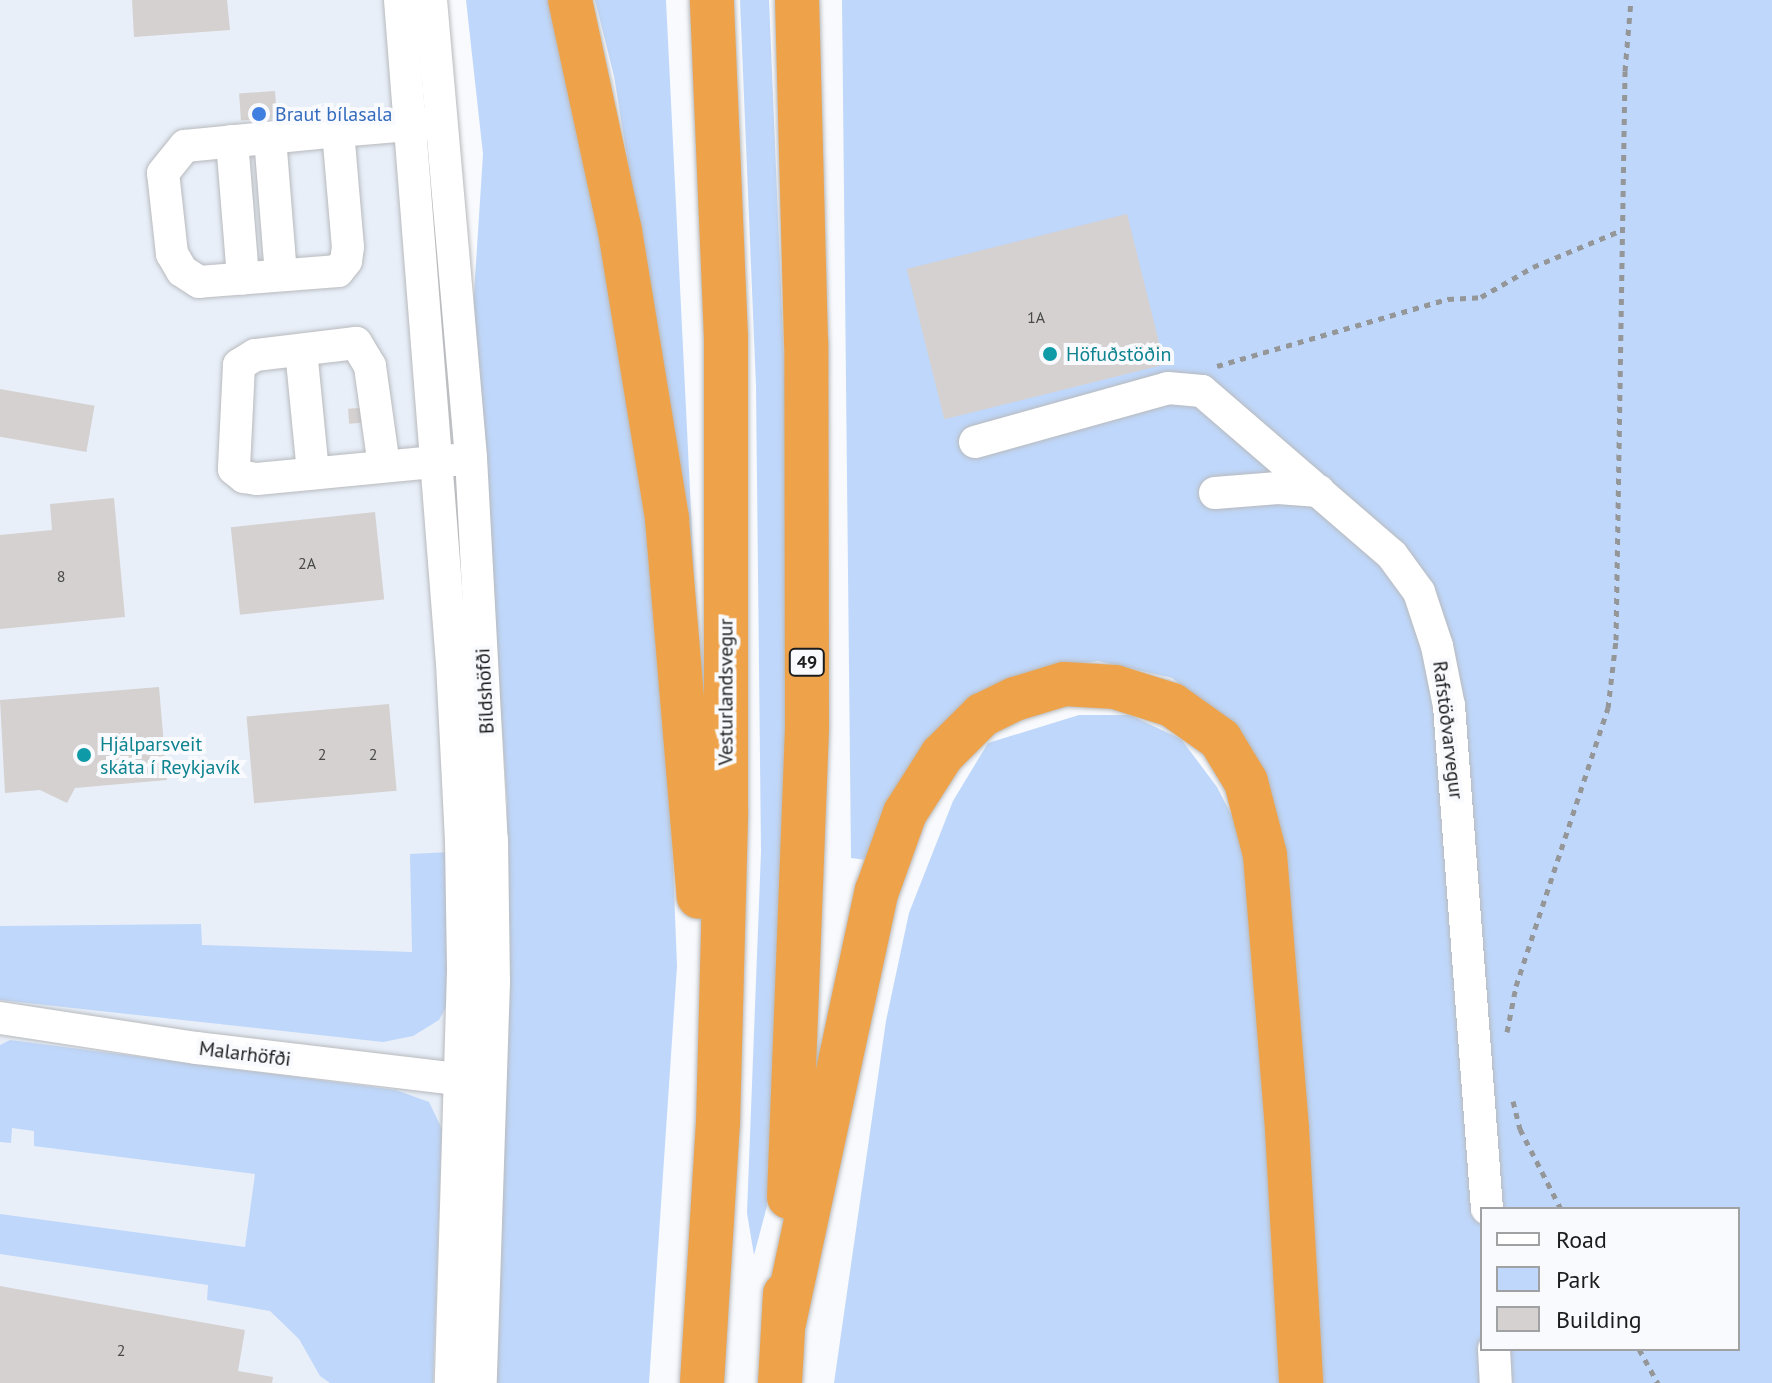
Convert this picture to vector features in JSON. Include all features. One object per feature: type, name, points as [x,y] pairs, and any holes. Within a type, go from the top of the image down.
[{"type":"highway","points":[[570,0],[620,231],[667,519],[718,1123]]},
{"type":"highway","name":"Vesturlandsvegur","points":[[702,1383],[718,1123],[726,811],[726,338],[712,0]]},
{"type":"highway","name":"49","points":[[780,1383],[807,727],[806,342],[797,0]]},
{"type":"highway","points":[[784,1323],[874,905],[905,813],[942,755],[982,715],[1015,699],[1064,684],[1115,687],[1172,705],[1220,739],[1246,782],[1265,855],[1287,1129],[1301,1383]]},
{"type":"street","name":"Bíldshöfði","points":[[400,0],[425,124],[471,458],[492,840],[492,1083],[481,1383]]},
{"type":"street","name":"Bíldshöfði","points":[[431,0],[425,124],[438,461],[461,841],[463,971],[451,1383]]},
{"type":"street","points":[[338,131],[348,247],[346,261],[338,271],[199,282],[182,271],[172,254],[163,173],[185,146],[338,131],[425,124]]},
{"type":"street","points":[[270,138],[281,275]]},
{"type":"street","points":[[232,141],[243,279]]},
{"type":"street","points":[[384,466],[370,366],[356,343],[255,355],[239,365],[234,469],[244,477],[257,479],[471,458]]},
{"type":"street","points":[[301,350],[313,473]]},
{"type":"street","points":[[975,442],[1184,387]]},
{"type":"street","name":"Rafstöðvarvegur","points":[[1184,387],[1202,391],[1220,403],[1392,555],[1419,592],[1437,646],[1449,706],[1487,1207]]},
{"type":"street","points":[[1215,493],[1278,488],[1319,491]]},
{"type":"street","name":"Malarhöfði","points":[[0,1018],[197,1048],[492,1083]]},
{"type":"street","points":[[1494,1351],[1496,1383]]},
{"type":"path","points":[[1506,1036],[1516,986],[1608,708],[1616,640],[1625,71],[1631,0]]},
{"type":"path","points":[[1184,387],[1198,371],[1448,299],[1481,297],[1533,267],[1622,230]]},
{"type":"path","points":[[1511,1093],[1520,1129],[1560,1207]]},
{"type":"path","points":[[1640,1351],[1658,1383]]},
{"type":"shaded area","points":[[0,0],[415,0],[458,520],[479,919],[467,1383],[0,1383]]},
{"type":"green space","points":[[466,0],[548,0],[645,422],[663,610],[677,966],[649,1383],[492,1383],[504,1141],[507,802],[473,310],[483,154]]},
{"type":"green space","points":[[595,0],[666,0],[694,573],[614,76]]},
{"type":"green space","points":[[740,0],[769,0],[786,408],[785,852],[767,1206],[754,1255],[747,1213],[761,852],[756,386]]},
{"type":"green space","points":[[842,0],[1772,0],[1772,1383],[1316,1383],[1289,951],[1217,714],[1172,678],[1098,661],[1039,669],[874,861],[851,858]]},
{"type":"green space","points":[[1079,715],[1130,715],[1181,739],[1217,787],[1253,856],[1285,1383],[834,1383],[886,1021],[909,913],[953,801],[988,743]]},
{"type":"green space","points":[[451,852],[451,998],[439,1020],[413,1036],[383,1042],[0,1000],[0,926],[201,924],[202,945],[412,952],[410,854]]},
{"type":"green space","points":[[10,1040],[396,1090],[429,1102],[442,1129],[433,1383],[330,1383],[320,1376],[299,1339],[270,1311],[207,1300],[208,1285],[0,1254],[0,1214],[245,1247],[255,1174],[34,1146],[34,1131],[12,1128],[11,1143],[0,1142],[0,1045]]},
{"type":"building","points":[[132,0],[227,0],[230,30],[134,37]]},
{"type":"building","points":[[275,91],[277,118],[241,120],[239,94]]},
{"type":"building","points":[[1127,214],[1164,364],[944,419],[907,269]]},
{"type":"building","points":[[0,389],[95,406],[86,452],[0,437]]},
{"type":"building","points":[[372,407],[373,422],[349,424],[348,409]]},
{"type":"building","points":[[114,498],[125,617],[0,629],[0,535],[52,530],[50,504]]},
{"type":"building","points":[[375,512],[384,600],[240,615],[231,527]]},
{"type":"building","name":"Hjálparsveit skáta í Reykjavík","points":[[159,687],[167,780],[75,788],[67,803],[40,790],[5,793],[0,700]]},
{"type":"building","points":[[389,704],[397,791],[254,803],[247,716]]},
{"type":"building","points":[[0,1286],[245,1330],[238,1371],[273,1377],[272,1383],[0,1383]]},
{"type":"place","name":"Braut bílasala","points":[[259,114]]},
{"type":"place","name":"Höfuðstöðin","points":[[1050,354]]},
{"type":"place","name":"Hjálparsveit skáta í Reykjavík","points":[[84,755]]}]
